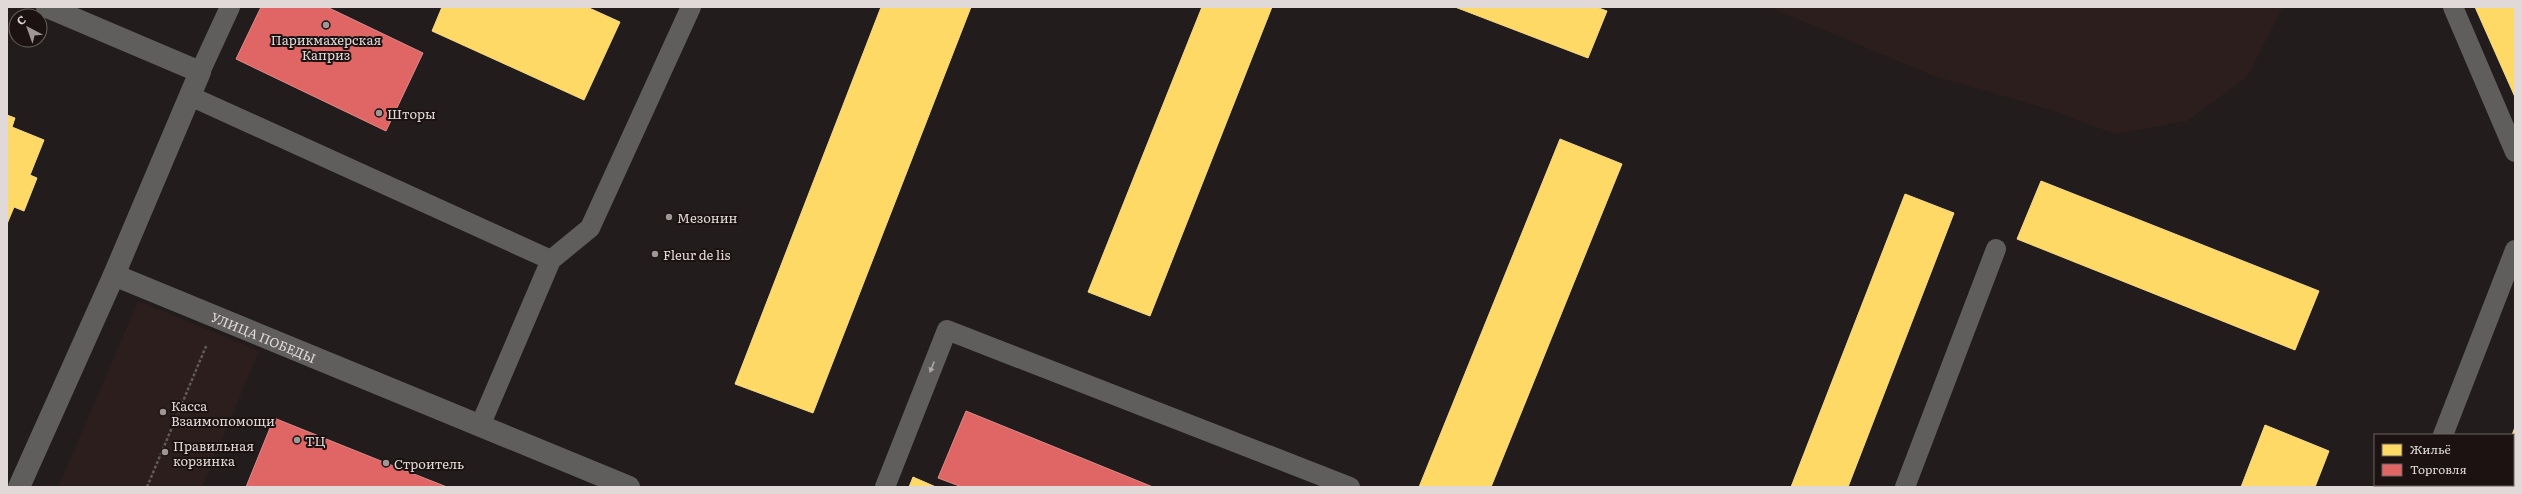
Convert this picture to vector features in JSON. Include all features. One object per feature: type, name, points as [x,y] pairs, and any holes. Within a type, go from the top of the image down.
[{"type":"street","points":[[19,487],[114,275],[200,72],[47,7]]},
{"type":"street","name":"УЛИЦА ПОБЕДЫ","points":[[114,275],[629,487]]},
{"type":"lane","points":[[200,72],[230,7]]},
{"type":"lane","points":[[2453,7],[2515,152]]},
{"type":"lane","points":[[480,426],[551,260],[590,228],[687,8]]},
{"type":"lane","points":[[190,96],[551,260]]},
{"type":"lane","points":[[1905,487],[1996,249]]},
{"type":"lane","points":[[2443,434],[2515,250]]},
{"type":"lane","points":[[885,487],[947,330],[1350,487]]},
{"type":"path","points":[[147,487],[218,318]]},
{"type":"shaded area","points":[[1769,7],[2283,7],[2247,77],[2187,121],[2115,134],[2049,109],[1934,76]]},
{"type":"shaded area","points":[[138,301],[259,351],[202,487],[58,487]]},
{"type":"building: Жильё","points":[[442,7],[587,7],[620,22],[584,100],[432,31]]},
{"type":"building: Жильё","points":[[881,7],[971,7],[813,413],[735,384]]},
{"type":"building: Жильё","points":[[1202,7],[1272,7],[1150,316],[1088,292]]},
{"type":"building: Жильё","points":[[1455,7],[1596,7],[1607,11],[1588,58]]},
{"type":"building: Жильё","points":[[2475,7],[2515,7],[2515,97]]},
{"type":"building: Жильё","points":[[7,115],[15,118],[12,127],[44,140],[30,175],[37,178],[24,211],[14,207],[7,224]]},
{"type":"building: Жильё","points":[[1560,139],[1622,164],[1491,487],[1419,487]]},
{"type":"building: Жильё","points":[[2041,181],[2319,291],[2295,350],[2017,239]]},
{"type":"building: Жильё","points":[[1905,194],[1954,213],[1848,487],[1791,487]]},
{"type":"building: Жильё","points":[[2265,425],[2329,451],[2315,487],[2241,487]]},
{"type":"building: Жильё","points":[[2515,427],[2515,487],[2492,487],[2514,486],[2514,434],[2512,434]]},
{"type":"building: Жильё","points":[[913,477],[936,487],[909,487]]},
{"type":"building: Торговля","points":[[261,7],[327,7],[423,53],[386,131],[236,59]]},
{"type":"building: Торговля","points":[[966,411],[1153,487],[962,487],[938,478]]},
{"type":"building: Торговля","name":"ТЦ","points":[[274,418],[386,463],[447,487],[246,487]]},
{"type":"place","name":"Парикмахерская Каприз","points":[[326,25]]},
{"type":"place","name":"Шторы","points":[[379,113]]},
{"type":"place","name":"Мезонин","points":[[669,217]]},
{"type":"place","name":"Fleur de lis","points":[[655,254]]},
{"type":"place","name":"Касса Взаимопомощи","points":[[163,412]]},
{"type":"place","name":"ТЦ","points":[[297,440]]},
{"type":"place","name":"Правильная корзинка","points":[[165,452]]},
{"type":"place","name":"Строитель","points":[[386,463]]}]
